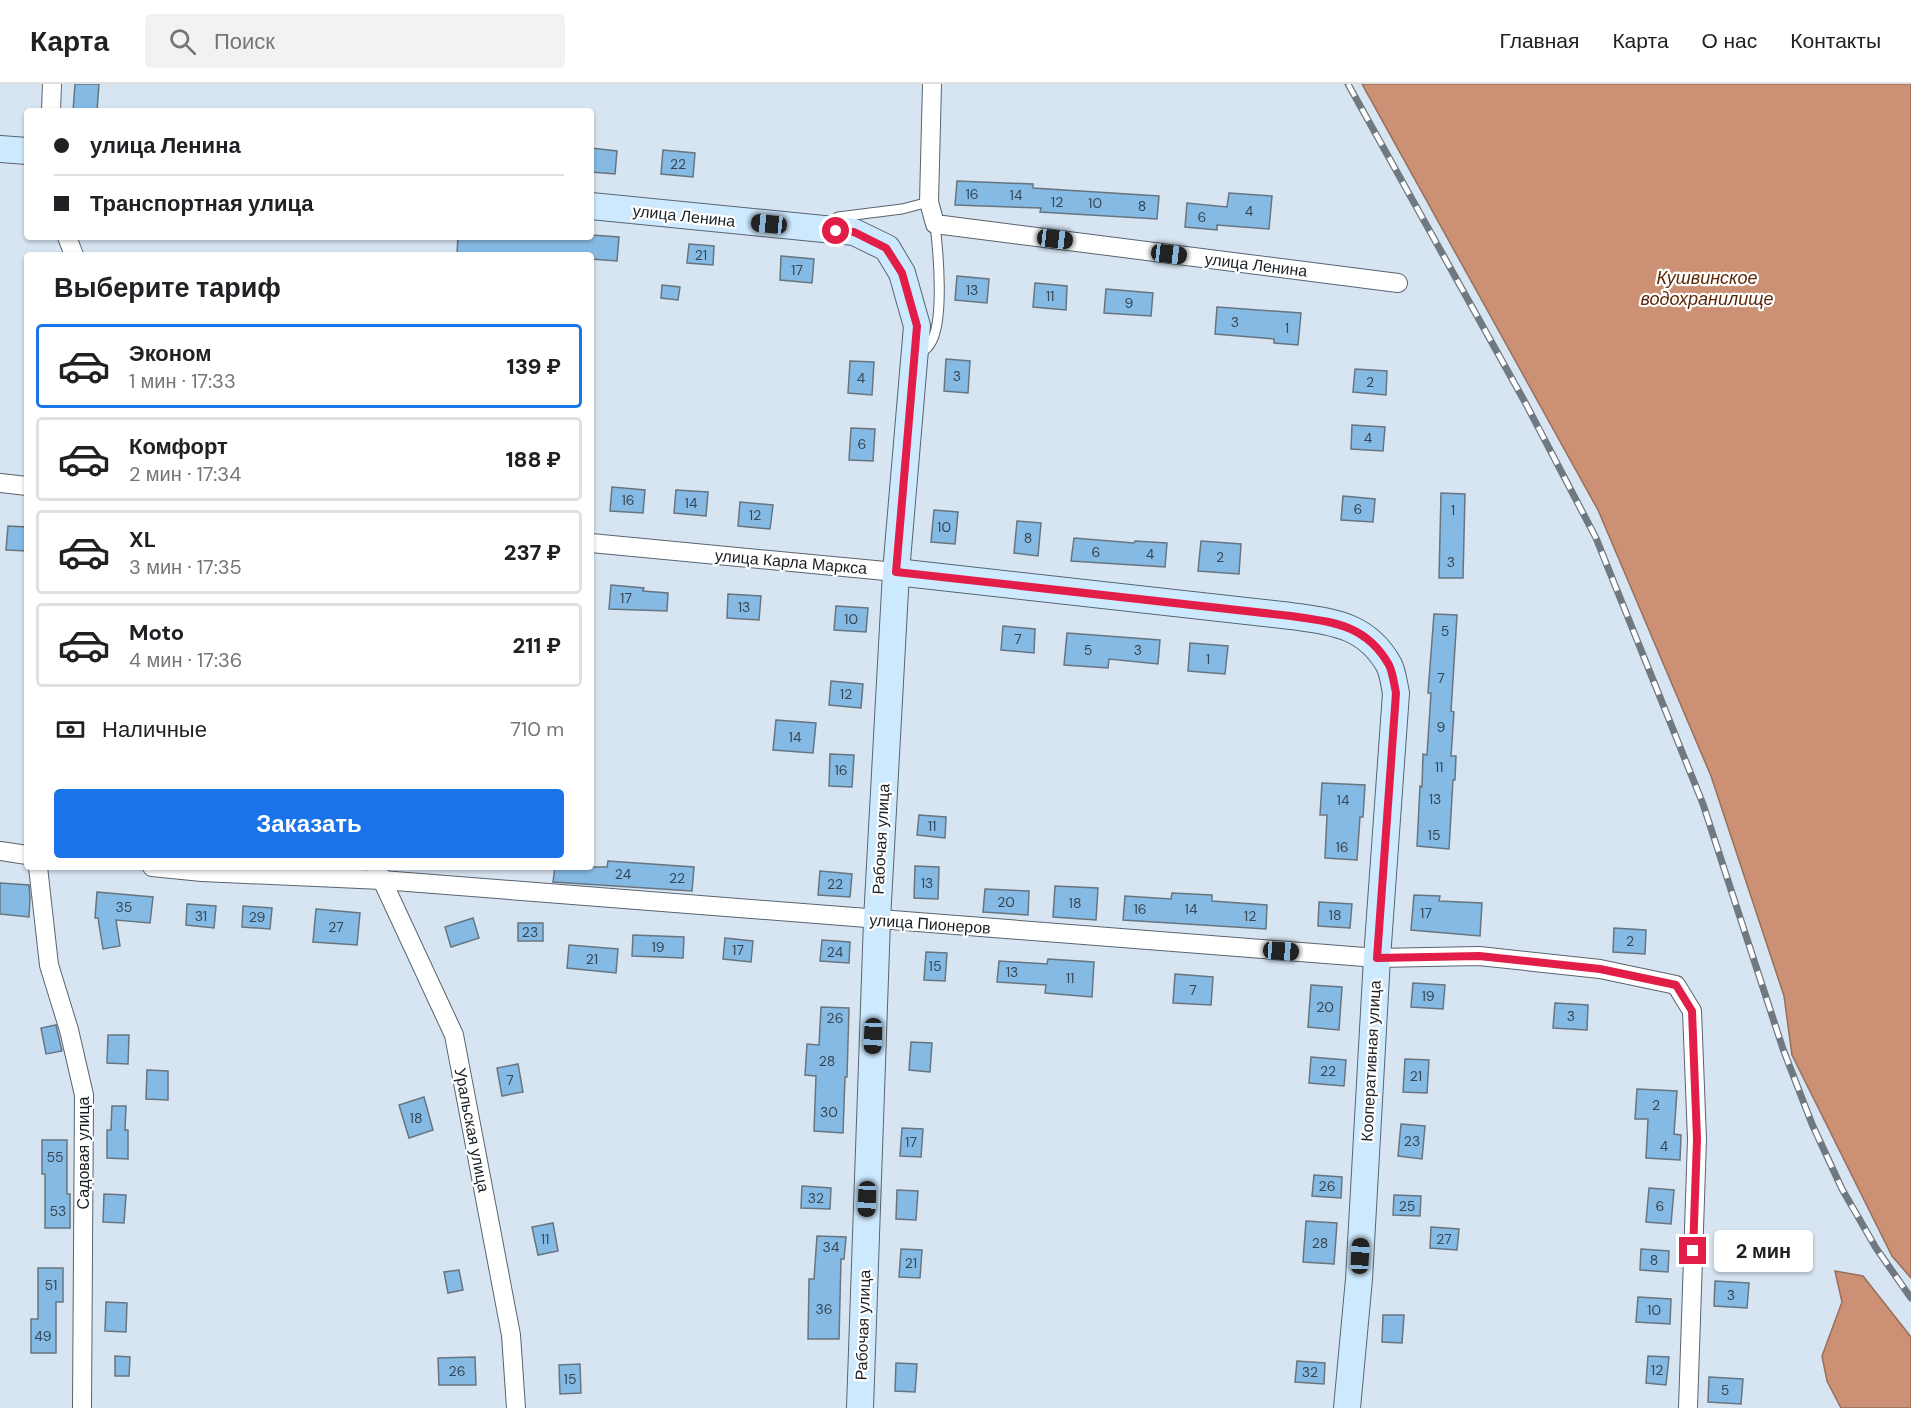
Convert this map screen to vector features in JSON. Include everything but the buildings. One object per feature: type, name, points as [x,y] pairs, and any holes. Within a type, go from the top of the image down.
[{"type":"main road","points":[[0,149],[24,151]]},
{"type":"main road","name":"улица Ленина","points":[[594,206],[854,232],[886,248],[902,273]]},
{"type":"main road","name":"Рабочая улица","points":[[860,1408],[877,920],[896,572],[917,326],[902,273]]},
{"type":"main road","name":"улица Карла Маркса","points":[[896,572],[1291,616],[1341,624],[1360,634],[1376,648]]},
{"type":"main road","name":"Кооперативная улица","points":[[1347,1408],[1359,1279],[1377,958],[1396,693],[1390,666],[1376,648]]},
{"type":"street","points":[[51,108],[52,84]]},
{"type":"street","points":[[932,84],[929,202],[936,224]]},
{"type":"street","name":"улица Ленина","points":[[936,224],[1398,283]]},
{"type":"street","points":[[0,483],[24,486]]},
{"type":"street","name":"улица Карла Маркса","points":[[594,543],[896,572]]},
{"type":"street","points":[[0,851],[24,855]]},
{"type":"street","name":"Садовая улица","points":[[38,870],[49,964],[69,1030],[84,1095],[82,1408]]},
{"type":"street","name":"улица Пионеров","points":[[181,870],[379,874],[877,920],[1377,958],[1479,956],[1600,969],[1676,985],[1692,1011],[1697,1139],[1688,1408]]},
{"type":"street","name":"Уральская улица","points":[[379,874],[454,1035],[511,1335],[516,1408]]},
{"type":"lane","points":[[836,231],[838,218],[902,209],[929,202]]},
{"type":"lane","points":[[914,360],[931,343],[939,311],[936,224]]},
{"type":"water","name":"Кушвинское водохранилище","points":[[1362,84],[1911,84],[1911,1278],[1892,1256],[1792,1055],[1784,996],[1711,776],[1598,510]]},
{"type":"water","points":[[1835,1271],[1863,1276],[1911,1337],[1911,1408],[1841,1408],[1827,1381],[1822,1356],[1842,1302]]},
{"type":"railway","points":[[1348,84],[1526,404],[1596,538],[1703,804],[1783,1049],[1812,1124],[1842,1189],[1876,1248],[1911,1298]]},
{"type":"route","points":[[836,231],[854,232],[886,248],[902,273],[917,326],[896,572],[1291,616],[1341,624],[1360,634],[1376,648],[1390,666],[1396,693],[1377,958],[1479,956],[1600,969],[1676,985],[1692,1011],[1697,1139],[1693,1251]]}]
